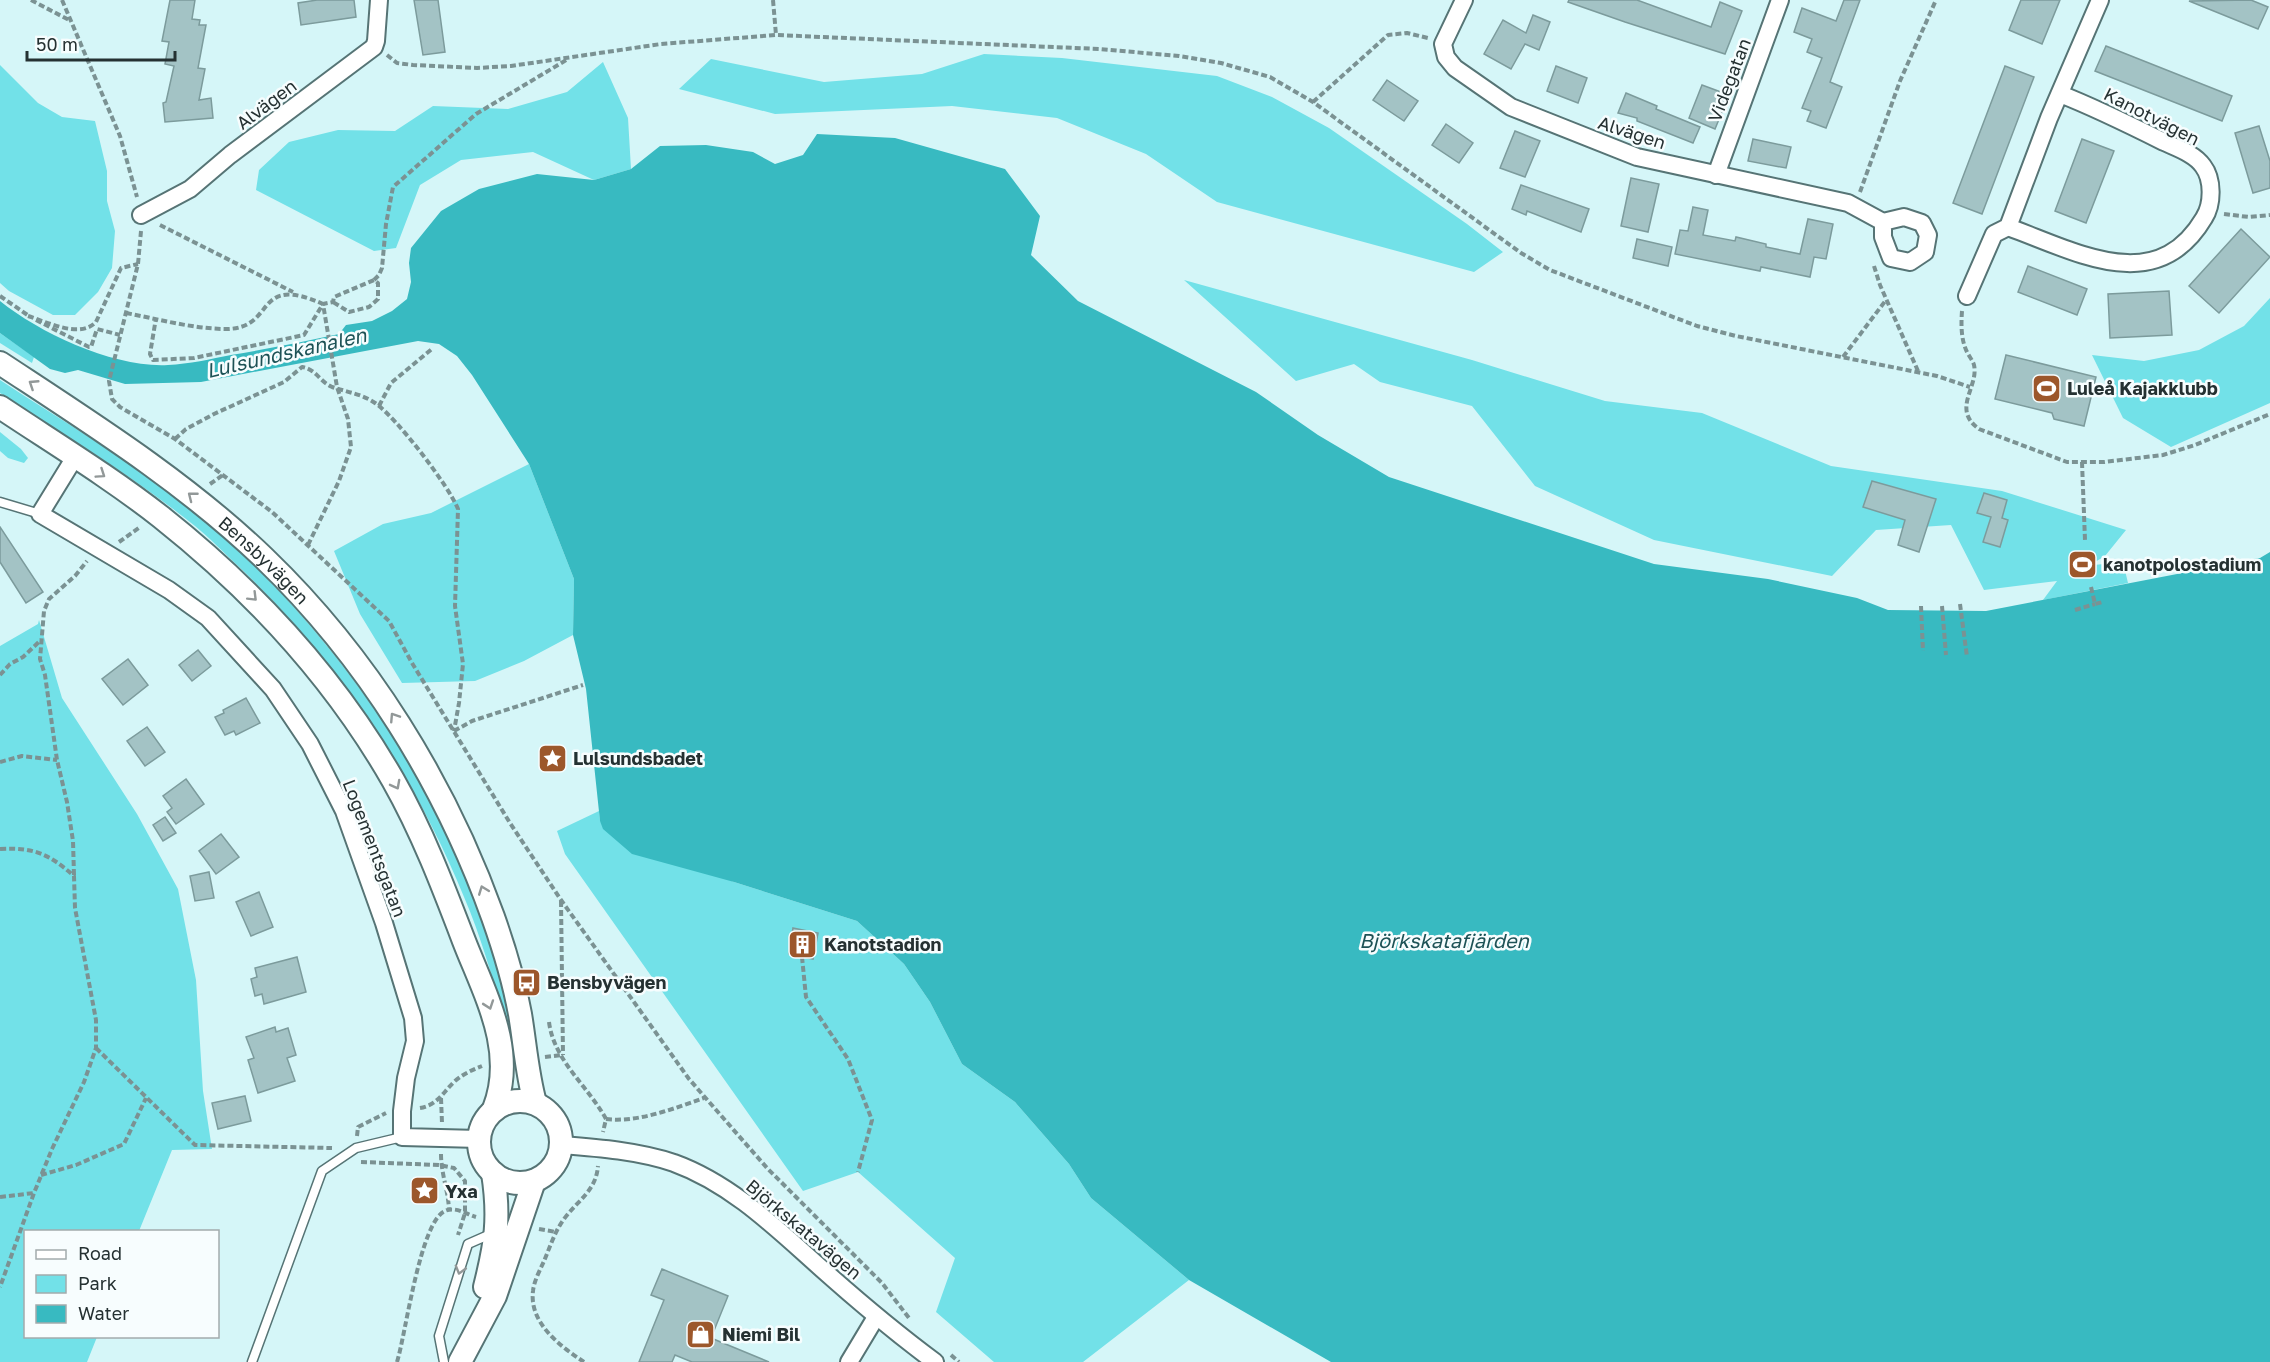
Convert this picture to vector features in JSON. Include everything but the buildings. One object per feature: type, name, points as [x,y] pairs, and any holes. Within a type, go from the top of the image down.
[{"type":"main road","name":"Bensbyvägen","points":[[0,363],[107,433],[193,496],[233,530],[265,558],[304,599],[368,679],[417,753],[452,818],[475,869],[494,919],[513,984],[535,1103]]},
{"type":"main road","name":"Bensbyvägen","points":[[0,407],[160,516],[222,568],[266,610],[337,695],[393,780],[420,831],[485,994],[496,1026],[503,1063],[501,1091],[494,1109]]},
{"type":"main road","points":[[507,1102],[535,1103],[550,1113],[558,1125],[561,1145],[558,1159],[551,1169],[534,1181],[512,1183],[493,1173],[481,1157],[478,1139],[482,1125],[494,1109],[507,1102]]},
{"type":"main road","points":[[472,1336],[494,1254],[498,1204],[493,1173]]},
{"type":"main road","points":[[460,1362],[495,1296],[534,1181]]},
{"type":"street","points":[[374,47],[379,0]]},
{"type":"street","points":[[1443,44],[1464,0]]},
{"type":"street","name":"Videgatan","points":[[1716,175],[1780,0]]},
{"type":"street","points":[[1967,296],[1994,234],[2008,227],[2049,118],[2100,0]]},
{"type":"street","name":"Alvägen","points":[[1443,44],[1446,57],[1455,69],[1511,107],[1637,157],[1848,204],[1883,222]]},
{"type":"street","name":"Alvägen","points":[[141,215],[190,189],[230,155],[374,47]]},
{"type":"street","name":"Kanotvägen","points":[[2060,94],[2133,126],[2189,154],[2203,165],[2210,180],[2208,212]]},
{"type":"street","points":[[2008,227],[2089,257],[2114,264],[2140,264],[2166,256],[2185,243],[2198,229],[2208,212]]},
{"type":"street","points":[[40,514],[75,457]]},
{"type":"street","name":"Logementsgatan","points":[[40,514],[169,590],[208,618],[273,689],[304,734],[344,811],[413,1018],[415,1041],[406,1078],[402,1137]]},
{"type":"street","points":[[402,1137],[478,1139]]},
{"type":"street","name":"Björkskatavägen","points":[[561,1145],[634,1153],[661,1159],[689,1169],[713,1182],[763,1216],[876,1317],[943,1358]]},
{"type":"street","points":[[849,1362],[876,1317]]},
{"type":"lane","points":[[0,502],[40,514]]},
{"type":"lane","points":[[252,1362],[322,1171],[356,1148],[402,1137]]},
{"type":"lane","points":[[444,1362],[439,1336],[468,1244],[497,1226]]},
{"type":"path","points":[[30,0],[70,21]]},
{"type":"path","points":[[62,0],[120,136],[137,192],[141,215],[138,264],[109,381]]},
{"type":"path","points":[[773,0],[776,35]]},
{"type":"path","points":[[1860,209],[1860,192],[1874,152],[1904,71],[1936,0]]},
{"type":"path","points":[[1313,102],[1388,35],[1407,33],[1443,44]]},
{"type":"path","points":[[374,47],[397,63],[438,68],[511,66],[661,44],[776,35],[1088,49],[1179,56],[1221,63],[1270,77],[1313,102],[1521,253],[1550,270],[1697,326],[1736,336],[1917,371],[1970,387]]},
{"type":"path","points":[[333,302],[334,297],[374,280],[380,275],[393,187],[476,114],[572,57]]},
{"type":"path","points":[[2208,212],[2249,217],[2270,214]]},
{"type":"path","points":[[141,215],[296,294],[323,304],[333,302],[349,312],[369,307],[378,299],[378,283],[374,280]]},
{"type":"path","points":[[1872,259],[1886,300],[1917,371]]},
{"type":"path","points":[[28,316],[81,330],[91,327],[96,322],[121,268],[138,264]]},
{"type":"path","points":[[126,313],[227,329],[255,320],[266,304],[279,295],[296,294]]},
{"type":"path","points":[[1967,296],[1962,313],[1962,335],[1966,351],[1974,365],[1967,406],[1968,416],[1972,424],[1979,429],[2042,454],[2067,462],[2103,462],[2163,455],[2195,446],[2270,414]]},
{"type":"path","points":[[0,297],[51,329],[89,347],[91,347],[97,329]]},
{"type":"path","points":[[1843,357],[1886,300]]},
{"type":"path","points":[[156,318],[151,350],[153,360],[194,358],[304,335],[323,304]]},
{"type":"path","points":[[308,545],[339,481],[351,447],[348,419],[337,387],[323,304]]},
{"type":"path","points":[[91,327],[120,338]]},
{"type":"path","points":[[379,406],[392,383],[433,348]]},
{"type":"path","points":[[175,439],[186,429],[214,414],[284,382],[302,367],[312,370],[331,387],[358,394],[379,406],[415,445],[452,496],[458,509],[455,606],[463,664],[454,731],[472,721],[583,685]]},
{"type":"path","points":[[2082,462],[2085,540]]},
{"type":"path","points":[[0,1287],[41,1175],[84,1082],[96,1048],[96,1020],[75,908],[73,841],[57,760],[45,675],[40,659],[44,611],[49,599],[75,576],[87,561]]},
{"type":"path","points":[[2091,587],[2096,604]]},
{"type":"path","points":[[2075,610],[2103,602]]},
{"type":"path","points":[[1960,604],[1967,657]]},
{"type":"path","points":[[1921,606],[1923,651]]},
{"type":"path","points":[[1942,606],[1946,655]]},
{"type":"path","points":[[0,675],[10,664],[23,657],[41,640]]},
{"type":"path","points":[[0,762],[22,756],[57,760]]},
{"type":"path","points":[[0,849],[14,848],[46,855],[55,859],[74,876]]},
{"type":"path","points":[[549,1022],[551,1036],[563,1055],[561,900],[689,1079],[767,1168],[882,1283],[911,1320]]},
{"type":"path","points":[[802,957],[806,997],[848,1059],[872,1120],[858,1172]]},
{"type":"path","points":[[96,1048],[195,1145],[356,1148]]},
{"type":"path","points":[[465,1213],[465,1181],[454,1168],[439,1165],[358,1162],[356,1148],[358,1128],[384,1113],[429,1106],[441,1098],[455,1081],[469,1071],[481,1066],[503,1063]]},
{"type":"path","points":[[41,1175],[76,1165],[124,1144],[146,1098]]},
{"type":"path","points":[[606,1119],[637,1117],[705,1098]]},
{"type":"path","points":[[0,1197],[34,1193]]},
{"type":"path","points":[[397,1362],[419,1267],[433,1222],[438,1215],[449,1209],[497,1226]]},
{"type":"path","points":[[556,1232],[533,1288],[534,1309],[547,1332],[584,1362]]},
{"type":"path","points":[[943,1358],[959,1362]]},
{"type":"green space","points":[[984,54],[1062,58],[1217,76],[1272,97],[1329,128],[1467,224],[1503,252],[1474,272],[1217,202],[1146,154],[1057,118],[952,106],[775,114],[679,89],[711,59],[824,82],[922,74]]},
{"type":"green space","points":[[603,62],[628,118],[631,169],[594,180],[533,152],[461,160],[420,185],[396,248],[374,251],[256,190],[259,170],[289,142],[338,130],[395,131],[433,106],[508,109],[567,92]]},
{"type":"green space","points":[[0,65],[38,103],[62,117],[95,121],[107,171],[107,201],[115,231],[112,268],[98,292],[75,315],[53,315],[9,291],[0,283]]},
{"type":"green space","points":[[1184,280],[1472,360],[1605,401],[1702,413],[1831,466],[2002,491],[2126,530],[2105,556],[2094,565],[2123,562],[2128,583],[2043,600],[2057,581],[1984,590],[1951,525],[1876,530],[1832,576],[1654,540],[1535,486],[1472,406],[1380,382],[1354,364],[1296,381]]},
{"type":"green space","points":[[2270,298],[2270,403],[2171,447],[2123,418],[2092,355],[2144,361],[2199,350],[2244,326]]},
{"type":"green space","points":[[0,333],[34,357],[32,363],[0,343]]},
{"type":"green space","points":[[0,380],[131,465],[205,521],[254,565],[300,614],[343,666],[383,722],[419,780],[450,840],[477,902],[498,965],[513,1026],[506,1026],[487,961],[464,897],[421,805],[369,719],[339,678],[274,602],[201,531],[124,474],[0,393]]},
{"type":"green space","points":[[0,432],[21,449],[28,458],[24,463],[8,458],[0,451]]},
{"type":"green space","points":[[529,464],[574,579],[573,635],[524,661],[475,681],[402,683],[360,614],[334,551],[383,524],[431,513]]},
{"type":"green space","points":[[39,620],[62,698],[137,814],[178,889],[196,980],[203,1091],[212,1149],[172,1150],[139,1230],[24,1230],[24,1338],[97,1338],[87,1362],[0,1362],[0,646],[38,624]]},
{"type":"green space","points":[[599,811],[600,821],[734,882],[857,921],[904,964],[930,1002],[962,1064],[1015,1102],[1069,1164],[1091,1198],[1189,1280],[1083,1362],[994,1362],[936,1312],[955,1258],[858,1172],[803,1191],[565,854],[557,831]]},
{"type":"water","name":"Björkskatafjärden","points":[[817,134],[895,138],[1005,169],[1040,216],[1031,255],[1078,301],[1256,392],[1318,435],[1389,477],[1654,564],[1768,579],[1857,598],[1888,610],[1986,611],[2260,558],[2270,552],[2270,1362],[1331,1362],[1189,1280],[1091,1198],[1069,1164],[1015,1102],[962,1064],[930,1002],[904,964],[857,921],[734,882],[632,854],[603,829],[600,821],[586,689],[573,635],[574,579],[529,464],[472,375],[457,356],[439,344],[418,341],[201,382],[125,384],[78,370],[65,373],[50,369],[0,333],[0,301],[57,337],[102,355],[147,364],[168,365],[192,362],[339,334],[346,325],[372,321],[392,311],[407,299],[411,282],[409,263],[411,248],[441,211],[479,189],[537,174],[594,180],[631,169],[660,146],[706,145],[753,152],[775,164],[803,155]]},
{"type":"place","name":"Luleå Kajakklubb","points":[[2046,388]]},
{"type":"place","name":"kanotpolostadium","points":[[2082,564]]},
{"type":"place","name":"Lulsundsbadet","points":[[552,758]]},
{"type":"place","name":"Kanotstadion","points":[[803,944]]},
{"type":"place","name":"Bensbyvägen","points":[[526,982]]},
{"type":"place","name":"Yxa","points":[[424,1191]]},
{"type":"place","name":"Niemi Bil","points":[[701,1334]]},
{"type":"water label","name":"Lulsundskanalen","points":[[286,352]]}]
